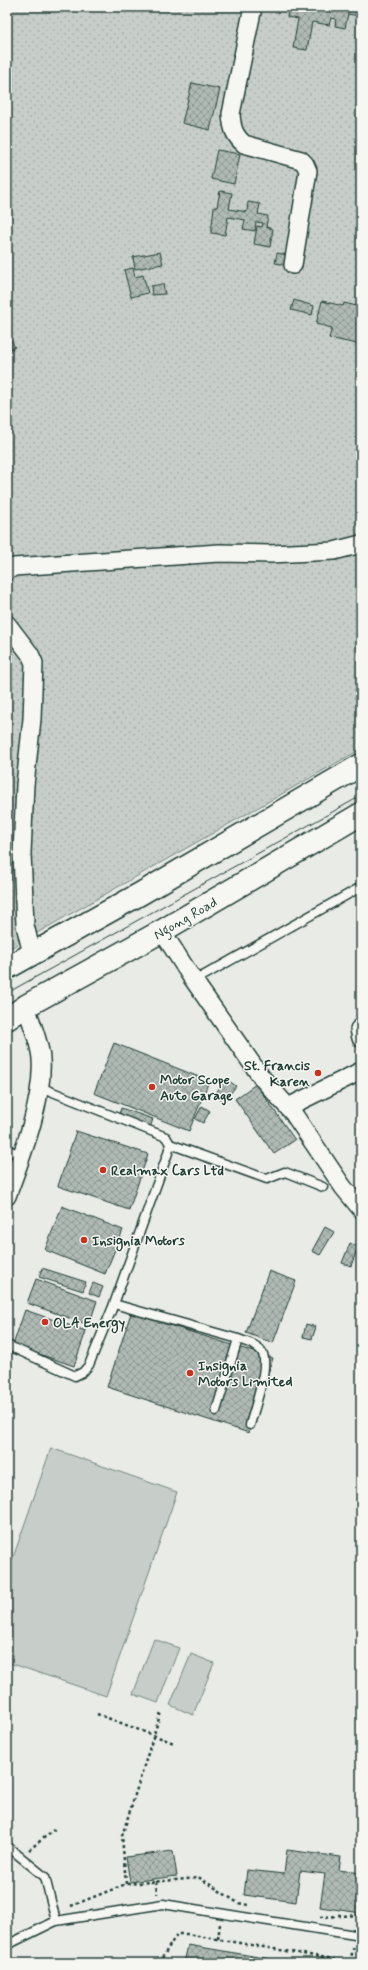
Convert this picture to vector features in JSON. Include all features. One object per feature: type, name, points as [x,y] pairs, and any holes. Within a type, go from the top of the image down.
[{"type":"main road","points":[[7,968],[140,894],[359,767]]},
{"type":"main road","name":"Ngong Road","points":[[7,1020],[26,1006],[162,931],[361,814]]},
{"type":"street","points":[[253,7],[231,114],[232,129],[237,138],[244,144],[301,160],[305,164],[308,171],[293,265]]},
{"type":"street","points":[[7,571],[14,567],[148,557],[219,553],[270,554],[334,551],[361,544]]},
{"type":"street","points":[[7,624],[30,654],[34,663],[33,712],[25,785],[22,854],[25,925],[32,954]]},
{"type":"street","points":[[162,931],[194,981],[262,1078],[288,1107],[361,1210]]},
{"type":"street","points":[[7,1196],[14,1153],[40,1087],[41,1058],[26,1006]]},
{"type":"street","points":[[288,1107],[361,1071]]},
{"type":"lane","points":[[194,981],[361,887]]},
{"type":"lane","points":[[40,1087],[166,1137],[170,1144],[267,1179],[285,1172],[323,1187]]},
{"type":"lane","points":[[7,1345],[75,1376],[83,1372],[89,1365],[114,1304],[170,1144]]},
{"type":"lane","points":[[114,1304],[255,1345],[263,1353],[265,1358],[264,1370],[250,1425]]},
{"type":"lane","points":[[216,1411],[238,1339]]},
{"type":"lane","points":[[7,1846],[45,1877],[56,1921]]},
{"type":"lane","points":[[7,1944],[56,1921],[163,1904],[359,1936]]},
{"type":"path","points":[[126,1884],[122,1836],[161,1712]]},
{"type":"path","points":[[97,1714],[174,1743]]},
{"type":"path","points":[[20,1856],[56,1828]]},
{"type":"path","points":[[218,1939],[222,1913]]},
{"type":"path","points":[[159,1963],[177,1934],[218,1939],[350,1962],[359,1936]]},
{"type":"shaded area","points":[[7,7],[361,7],[361,749],[7,950]]},
{"type":"shaded area","points":[[51,1448],[177,1492],[106,1696],[7,1662],[7,1575]]},
{"type":"shaded area","points":[[154,1639],[179,1648],[158,1703],[133,1694]]},
{"type":"shaded area","points":[[191,1654],[214,1663],[193,1715],[170,1705]]},
{"type":"building","points":[[289,7],[361,7],[359,16],[348,14],[345,28],[335,26],[336,19],[331,18],[329,25],[312,22],[307,50],[293,48],[298,19],[287,17]]},
{"type":"building","points":[[192,83],[220,89],[210,130],[182,123]]},
{"type":"building","points":[[217,150],[240,154],[234,184],[211,179]]},
{"type":"building","points":[[220,191],[232,193],[229,209],[247,212],[248,202],[260,204],[258,214],[268,216],[266,227],[273,229],[270,247],[254,244],[257,226],[262,227],[263,223],[256,222],[255,231],[243,229],[245,220],[228,217],[225,235],[211,233],[214,207],[217,207]]},
{"type":"building","points":[[160,252],[163,264],[135,269],[133,257]]},
{"type":"building","points":[[277,253],[288,255],[287,265],[275,263]]},
{"type":"building","points":[[133,268],[135,277],[143,275],[148,293],[131,297],[124,270]]},
{"type":"building","points":[[163,284],[165,294],[152,295],[151,286]]},
{"type":"building","points":[[294,300],[314,306],[312,315],[291,310]]},
{"type":"building","points":[[322,301],[343,306],[344,303],[361,307],[361,327],[357,344],[329,338],[332,328],[316,324]]},
{"type":"building","points":[[7,334],[15,347],[7,351]]},
{"type":"building","name":"Motor Scope Auto Garage","points":[[114,1043],[209,1081],[189,1131],[94,1093]]},
{"type":"building","points":[[226,1079],[236,1086],[224,1102],[215,1094]]},
{"type":"building","points":[[256,1084],[295,1140],[274,1154],[235,1099]]},
{"type":"building","points":[[202,1106],[210,1111],[203,1123],[195,1119]]},
{"type":"building","points":[[121,1108],[153,1119],[150,1128],[118,1117]]},
{"type":"building","name":"Realmax Cars Ltd","points":[[76,1131],[148,1154],[129,1210],[58,1186]]},
{"type":"building","name":"Insignia Motors","points":[[62,1206],[123,1230],[105,1274],[45,1250]]},
{"type":"building","points":[[325,1227],[334,1232],[320,1255],[312,1251]]},
{"type":"building","points":[[350,1243],[358,1247],[351,1266],[342,1263]]},
{"type":"building","points":[[42,1268],[86,1282],[83,1291],[39,1277]]},
{"type":"building","points":[[269,1271],[296,1281],[273,1343],[246,1333]]},
{"type":"building","points":[[36,1279],[97,1301],[89,1325],[27,1303]]},
{"type":"building","points":[[93,1283],[103,1287],[99,1297],[89,1293]]},
{"type":"building","points":[[25,1310],[86,1331],[74,1366],[13,1345]]},
{"type":"building","name":"Insignia Motors Limited","points":[[131,1313],[273,1358],[249,1433],[107,1387]]},
{"type":"building","points":[[306,1324],[316,1327],[312,1339],[303,1337]]},
{"type":"building","points":[[287,1850],[341,1857],[339,1870],[361,1873],[361,1913],[320,1907],[325,1874],[300,1871],[296,1902],[244,1895],[247,1870],[284,1874]]},
{"type":"building","points":[[173,1851],[177,1876],[130,1882],[126,1857]]},
{"type":"building","points":[[188,1945],[270,1959],[270,1963],[184,1963]]},
{"type":"tram line","points":[[7,993],[361,796]]},
{"type":"place","name":"St. Francis Karen","points":[[318,1073]]},
{"type":"place","name":"Motor Scope Auto Garage","points":[[152,1087]]},
{"type":"place","name":"Realmax Cars Ltd","points":[[103,1170]]},
{"type":"place","name":"Insignia Motors","points":[[84,1240]]},
{"type":"place","name":"OLA Energy","points":[[45,1322]]},
{"type":"place","name":"Insignia Motors Limited","points":[[190,1373]]}]
